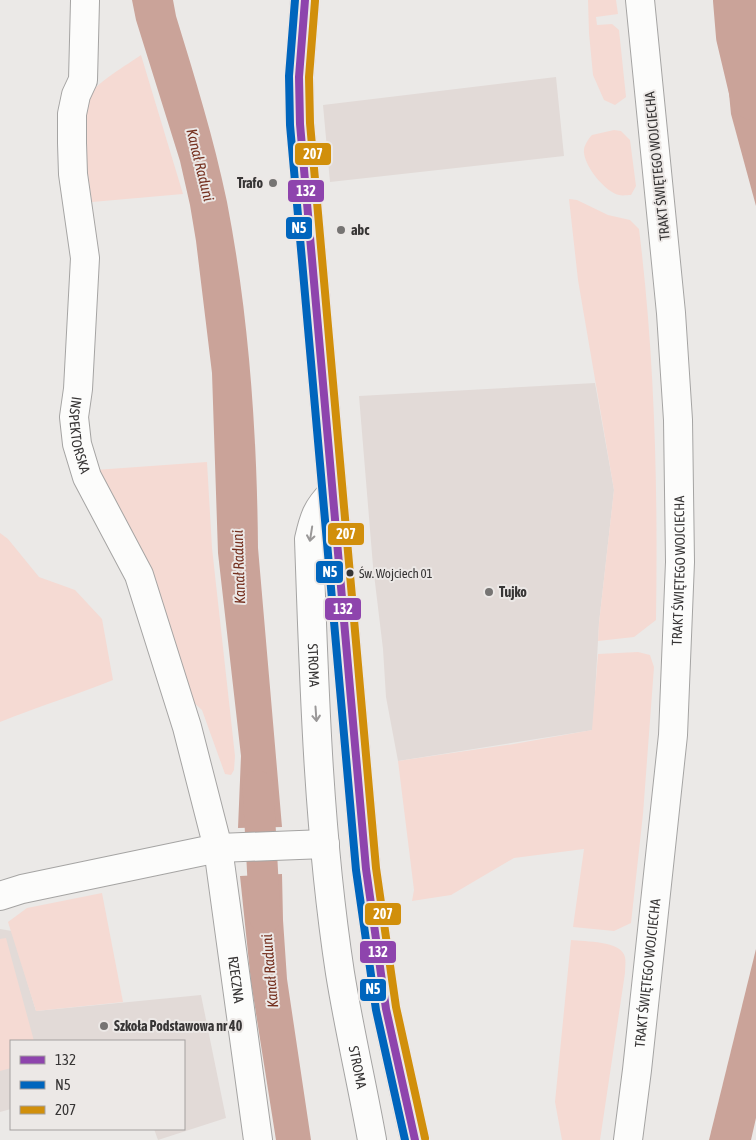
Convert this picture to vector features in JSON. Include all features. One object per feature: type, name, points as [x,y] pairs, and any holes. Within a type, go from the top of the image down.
[{"type":"street","points":[[305,0],[299,77],[300,124],[366,869],[386,1009],[415,1140]]},
{"type":"street","name":"TRAKT ŚWIĘTEGO WOJCIECHA","points":[[628,1140],[638,1070],[673,735],[680,562],[678,420],[671,313],[640,0]]},
{"type":"street","name":"INSPEKTORSKA","points":[[85,1],[84,80],[76,95],[72,114],[73,174],[85,258],[78,389],[74,417],[77,444],[87,477],[139,575],[225,848]]},
{"type":"street","name":"STROMA","points":[[333,492],[322,503],[314,516],[310,539],[315,708],[325,844],[340,973],[372,1140]]},
{"type":"street","points":[[0,896],[22,889],[225,848],[325,844]]},
{"type":"street","name":"RZECZNA","points":[[225,848],[258,1140]]},
{"type":"shaded area","points":[[588,0],[616,0],[618,14],[596,17],[597,25],[612,24],[619,30],[626,97],[615,105],[604,100],[593,75]]},
{"type":"shaded area","points":[[141,55],[183,194],[92,202],[84,132],[84,118],[89,96],[99,85]]},
{"type":"shaded area","points":[[556,77],[564,156],[330,182],[323,105]]},
{"type":"shaded area","points":[[614,130],[621,131],[630,140],[636,186],[631,195],[619,195],[607,189],[591,169],[584,155],[585,145],[592,135]]},
{"type":"shaded area","points":[[569,199],[577,200],[608,215],[630,220],[639,229],[649,326],[656,473],[656,620],[634,637],[598,641],[614,490],[578,280]]},
{"type":"shaded area","points":[[595,383],[614,490],[599,623],[593,730],[398,761],[386,697],[359,396]]},
{"type":"shaded area","points":[[207,462],[212,548],[235,756],[234,770],[231,775],[225,774],[202,710],[193,702],[187,700],[95,470]]},
{"type":"shaded area","points":[[0,533],[8,539],[39,577],[75,590],[102,619],[113,680],[0,722]]},
{"type":"shaded area","points":[[638,652],[650,655],[654,667],[643,814],[631,923],[614,931],[573,927],[584,849],[514,858],[451,895],[412,901],[414,890],[398,761],[514,744],[592,730],[598,654]]},
{"type":"shaded area","points":[[102,893],[123,1002],[36,1011],[8,922],[27,908]]},
{"type":"shaded area","name":"Szkoła Podstawowa nr 40","points":[[0,929],[12,931],[36,1011],[201,995],[226,1118],[158,1140],[154,1130],[185,1130],[185,1040],[10,1040],[10,1109],[0,1112]]},
{"type":"shaded area","points":[[6,938],[34,1040],[10,1040],[10,1068],[0,1071],[0,939]]},
{"type":"shaded area","points":[[571,940],[602,943],[617,947],[625,957],[625,973],[600,1140],[562,1140],[555,1102]]},
{"type":"water","points":[[132,0],[173,0],[222,178],[235,245],[246,331],[254,418],[258,548],[282,827],[238,828],[241,756],[218,553],[212,373],[196,241],[180,161],[136,20]]},
{"type":"water","points":[[756,21],[756,206],[731,114],[722,22]]},
{"type":"water","points":[[282,874],[287,979],[311,1140],[276,1140],[251,982],[240,876]]},
{"type":"water","points":[[756,949],[756,1118],[751,1140],[709,1140]]},
{"type":"waterway","points":[[739,0],[742,36],[756,95]]},
{"type":"waterway","name":"Kanał Raduni","points":[[258,786],[265,918]]},
{"type":"transit line","name":"N5","points":[[295,0],[289,76],[290,125],[356,870],[376,1010],[405,1140]]},
{"type":"transit line","name":"132","points":[[305,0],[299,77],[300,124],[366,869],[386,1009],[415,1140]]},
{"type":"transit line","name":"207","points":[[315,1],[309,77],[310,123],[376,868],[396,1007],[425,1138]]},
{"type":"place","name":"Trafo","points":[[273,183]]},
{"type":"place","name":"abc","points":[[341,230]]},
{"type":"place","name":"Św. Wojciech 01","points":[[350,573]]},
{"type":"place","name":"Tujko","points":[[489,592]]},
{"type":"place","name":"Szkoła Podstawowa nr 40","points":[[104,1026]]}]
